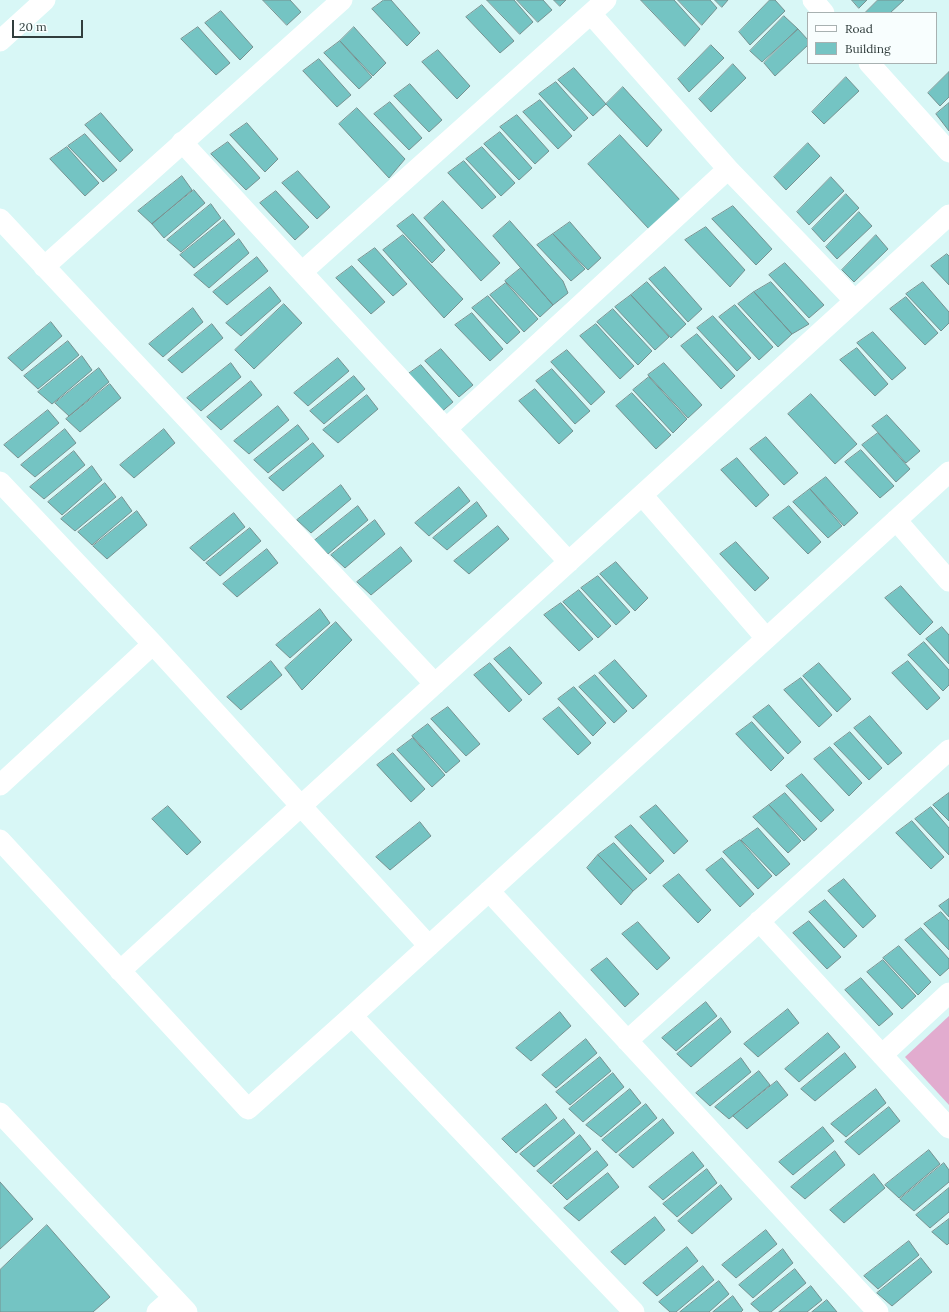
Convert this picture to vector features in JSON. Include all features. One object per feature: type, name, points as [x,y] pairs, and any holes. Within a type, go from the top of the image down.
[{"type":"street","points":[[0,41],[45,0]]},
{"type":"street","points":[[44,267],[342,0]]},
{"type":"street","points":[[302,272],[606,0]]},
{"type":"street","points":[[591,14],[728,169],[855,301]]},
{"type":"street","points":[[870,64],[949,152]]},
{"type":"street","points":[[182,142],[569,562]]},
{"type":"street","points":[[446,429],[728,169]]},
{"type":"street","points":[[120,971],[949,215]]},
{"type":"street","points":[[0,219],[435,684]]},
{"type":"street","points":[[0,840],[248,1109],[949,472]]},
{"type":"street","points":[[0,482],[153,644],[429,946]]},
{"type":"street","points":[[642,495],[766,638]]},
{"type":"street","points":[[896,520],[949,581]]},
{"type":"street","points":[[0,785],[153,644]]},
{"type":"street","points":[[627,1040],[949,750]]},
{"type":"street","points":[[489,891],[878,1312]]},
{"type":"street","points":[[759,921],[949,1128]]},
{"type":"street","points":[[882,1055],[949,993]]},
{"type":"street","points":[[352,1016],[634,1312]]},
{"type":"street","points":[[0,1113],[180,1305],[157,1312]]},
{"type":"shaded area","points":[[949,1016],[949,1105],[905,1057]]},
{"type":"building","points":[[263,0],[290,0],[301,12],[287,25]]},
{"type":"building","points":[[384,0],[391,0],[420,33],[407,46],[372,9]]},
{"type":"building","points":[[487,0],[514,0],[533,22],[520,34]]},
{"type":"building","points":[[517,0],[543,0],[552,10],[538,22]]},
{"type":"building","points":[[554,0],[566,0],[560,6]]},
{"type":"building","points":[[641,0],[674,0],[700,29],[685,46]]},
{"type":"building","points":[[678,0],[710,0],[717,8],[702,25]]},
{"type":"building","points":[[715,0],[728,0],[722,7]]},
{"type":"building","points":[[770,0],[775,0],[785,11],[750,45],[739,32]]},
{"type":"building","points":[[852,0],[867,0],[859,8]]},
{"type":"building","points":[[878,0],[904,0],[891,12],[866,12]]},
{"type":"building","points":[[482,5],[514,41],[500,53],[466,17]]},
{"type":"building","points":[[221,11],[253,47],[240,60],[205,23]]},
{"type":"building","points":[[784,16],[798,29],[762,62],[750,51]]},
{"type":"building","points":[[198,27],[230,63],[216,75],[181,39]]},
{"type":"building","points":[[354,27],[386,63],[373,76],[340,41]]},
{"type":"building","points":[[798,29],[807,39],[807,46],[775,76],[764,63]]},
{"type":"building","points":[[340,41],[372,77],[359,89],[324,53]]},
{"type":"building","points":[[711,45],[724,58],[689,92],[678,79]]},
{"type":"building","points":[[438,50],[470,86],[457,99],[422,62]]},
{"type":"building","points":[[319,59],[351,95],[337,107],[303,71]]},
{"type":"building","points":[[733,64],[746,78],[711,112],[699,99]]},
{"type":"building","points":[[574,68],[606,104],[593,116],[558,80]]},
{"type":"building","points":[[949,72],[949,97],[940,106],[928,93]]},
{"type":"building","points":[[846,77],[859,91],[824,124],[812,112]]},
{"type":"building","points":[[556,82],[588,118],[574,131],[539,94]]},
{"type":"building","points":[[410,84],[442,120],[429,132],[394,96]]},
{"type":"building","points":[[623,87],[662,130],[647,147],[606,104]]},
{"type":"building","points":[[540,100],[572,136],[558,149],[523,112]]},
{"type":"building","points":[[390,102],[422,138],[409,150],[374,114]]},
{"type":"building","points":[[949,103],[949,131],[936,114]]},
{"type":"building","points":[[357,108],[405,159],[389,178],[339,124]]},
{"type":"building","points":[[101,113],[133,150],[120,162],[85,125]]},
{"type":"building","points":[[517,115],[549,151],[535,164],[500,127]]},
{"type":"building","points":[[247,123],[278,159],[265,172],[230,135]]},
{"type":"building","points":[[500,132],[532,168],[519,180],[484,144]]},
{"type":"building","points":[[85,134],[117,170],[103,182],[68,146]]},
{"type":"building","points":[[620,135],[680,200],[649,229],[588,164]]},
{"type":"building","points":[[228,142],[260,178],[246,190],[211,154]]},
{"type":"building","points":[[808,143],[820,156],[786,190],[774,177]]},
{"type":"building","points":[[67,147],[99,183],[85,196],[50,159]]},
{"type":"building","points":[[482,147],[515,183],[501,196],[466,159]]},
{"type":"building","points":[[464,161],[496,197],[482,209],[448,173]]},
{"type":"building","points":[[298,171],[330,207],[317,219],[282,183]]},
{"type":"building","points":[[182,176],[192,190],[152,224],[138,211]]},
{"type":"building","points":[[831,177],[844,191],[809,225],[797,212]]},
{"type":"building","points":[[194,190],[205,203],[164,238],[152,224]]},
{"type":"building","points":[[276,191],[309,227],[295,240],[260,203]]},
{"type":"building","points":[[846,194],[859,208],[824,242],[812,229]]},
{"type":"building","points":[[443,201],[500,263],[481,281],[424,218]]},
{"type":"building","points":[[211,204],[221,218],[181,252],[167,240]]},
{"type":"building","points":[[733,206],[772,249],[756,265],[712,219]]},
{"type":"building","points":[[859,212],[872,226],[837,259],[826,247]]},
{"type":"building","points":[[413,214],[445,250],[432,263],[397,226]]},
{"type":"building","points":[[224,220],[235,234],[194,268],[180,255]]},
{"type":"building","points":[[510,221],[563,281],[568,293],[553,305],[493,236]]},
{"type":"building","points":[[570,222],[601,258],[588,270],[553,234]]},
{"type":"building","points":[[706,227],[745,270],[730,287],[685,240]]},
{"type":"building","points":[[553,234],[585,269],[571,281],[537,245]]},
{"type":"building","points":[[403,235],[463,299],[444,318],[383,250]]},
{"type":"building","points":[[876,235],[888,249],[854,282],[842,270]]},
{"type":"building","points":[[239,239],[249,253],[209,288],[194,275]]},
{"type":"building","points":[[375,248],[407,284],[393,296],[358,260]]},
{"type":"building","points":[[947,254],[949,256],[949,285],[931,266]]},
{"type":"building","points":[[257,257],[268,271],[227,305],[213,292]]},
{"type":"building","points":[[785,263],[824,305],[809,318],[769,275]]},
{"type":"building","points":[[352,266],[385,302],[371,314],[336,278]]},
{"type":"building","points":[[665,267],[702,309],[688,322],[649,279]]},
{"type":"building","points":[[521,268],[553,305],[540,317],[505,281]]},
{"type":"building","points":[[647,282],[686,324],[671,338],[631,295]]},
{"type":"building","points":[[771,282],[809,324],[792,334],[754,292]]},
{"type":"building","points":[[923,282],[949,312],[949,323],[941,331],[906,294]]},
{"type":"building","points":[[506,283],[538,319],[524,332],[490,295]]},
{"type":"building","points":[[270,287],[281,301],[241,336],[226,323]]},
{"type":"building","points":[[754,292],[792,334],[778,347],[738,304]]},
{"type":"building","points":[[631,295],[669,337],[655,350],[615,307]]},
{"type":"building","points":[[488,296],[520,332],[507,344],[472,308]]},
{"type":"building","points":[[906,297],[938,333],[925,345],[890,309]]},
{"type":"building","points":[[284,304],[302,323],[254,369],[235,350]]},
{"type":"building","points":[[735,305],[773,347],[759,360],[719,317]]},
{"type":"building","points":[[193,308],[203,322],[163,357],[149,344]]},
{"type":"building","points":[[613,309],[652,351],[638,365],[597,322]]},
{"type":"building","points":[[472,313],[503,349],[490,361],[455,325]]},
{"type":"building","points":[[713,316],[751,358],[737,371],[697,328]]},
{"type":"building","points":[[51,322],[62,336],[22,371],[8,358]]},
{"type":"building","points":[[212,324],[223,338],[182,373],[168,360]]},
{"type":"building","points":[[596,324],[634,366],[620,379],[580,336]]},
{"type":"building","points":[[873,332],[906,368],[892,380],[857,343]]},
{"type":"building","points":[[697,334],[735,376],[721,389],[681,346]]},
{"type":"building","points":[[68,341],[79,355],[38,389],[24,376]]},
{"type":"building","points":[[857,348],[888,384],[875,396],[840,360]]},
{"type":"building","points":[[441,349],[473,385],[459,397],[425,361]]},
{"type":"building","points":[[567,350],[605,392],[591,405],[551,362]]},
{"type":"building","points":[[82,356],[92,370],[52,404],[38,392]]},
{"type":"building","points":[[338,358],[349,371],[308,406],[294,393]]},
{"type":"building","points":[[231,363],[241,377],[201,411],[187,398]]},
{"type":"building","points":[[664,363],[702,405],[688,418],[648,375]]},
{"type":"building","points":[[421,365],[453,402],[439,414],[404,377]]},
{"type":"building","points":[[99,368],[109,382],[69,416],[55,403]]},
{"type":"building","points":[[552,369],[590,411],[575,424],[536,381]]},
{"type":"building","points":[[354,376],[365,389],[324,424],[310,411]]},
{"type":"building","points":[[649,377],[687,419],[673,433],[633,390]]},
{"type":"building","points":[[251,381],[262,395],[221,430],[207,417]]},
{"type":"building","points":[[110,384],[121,398],[80,432],[66,419]]},
{"type":"building","points":[[535,389],[573,431],[559,444],[519,401]]},
{"type":"building","points":[[632,393],[671,435],[656,449],[616,406]]},
{"type":"building","points":[[811,394],[857,444],[835,464],[788,414]]},
{"type":"building","points":[[367,395],[378,409],[338,443],[323,430]]},
{"type":"building","points":[[278,406],[289,420],[249,454],[234,441]]},
{"type":"building","points":[[48,410],[59,423],[18,458],[4,445]]},
{"type":"building","points":[[887,415],[920,451],[906,463],[872,426]]},
{"type":"building","points":[[298,425],[309,439],[268,473],[254,460]]},
{"type":"building","points":[[65,429],[76,443],[35,477],[21,465]]},
{"type":"building","points":[[164,429],[175,443],[134,478],[120,465]]},
{"type":"building","points":[[878,433],[910,469],[896,482],[862,445]]},
{"type":"building","points":[[766,437],[798,473],[784,485],[750,449]]},
{"type":"building","points":[[313,443],[324,456],[283,491],[269,478]]},
{"type":"building","points":[[861,450],[894,486],[880,498],[845,462]]},
{"type":"building","points":[[74,451],[85,465],[44,499],[30,487]]},
{"type":"building","points":[[737,458],[769,495],[756,507],[721,470]]},
{"type":"building","points":[[92,466],[102,480],[62,515],[48,502]]},
{"type":"building","points":[[826,477],[858,513],[844,526],[810,489]]},
{"type":"building","points":[[105,483],[116,497],[75,531],[61,519]]},
{"type":"building","points":[[341,485],[351,499],[311,533],[297,520]]},
{"type":"building","points":[[459,487],[470,501],[429,536],[415,523]]},
{"type":"building","points":[[810,489],[842,526],[828,538],[793,502]]},
{"type":"building","points":[[122,497],[132,511],[92,545],[78,532]]},
{"type":"building","points":[[477,502],[487,516],[447,550],[433,538]]},
{"type":"building","points":[[358,506],[368,520],[328,554],[314,541]]},
{"type":"building","points":[[789,506],[821,542],[808,554],[773,518]]},
{"type":"building","points":[[137,511],[147,525],[107,559],[93,546]]},
{"type":"building","points":[[234,513],[245,527],[204,561],[190,548]]},
{"type":"building","points":[[375,520],[385,534],[345,568],[331,555]]},
{"type":"building","points":[[498,526],[509,539],[469,574],[454,561]]},
{"type":"building","points":[[250,528],[261,541],[220,576],[206,563]]},
{"type":"building","points":[[736,542],[769,578],[755,591],[720,554]]},
{"type":"building","points":[[401,547],[412,561],[371,595],[357,582]]},
{"type":"building","points":[[267,549],[278,563],[237,597],[223,584]]},
{"type":"building","points":[[616,562],[648,598],[635,611],[600,574]]},
{"type":"building","points":[[598,576],[630,612],[616,625],[581,588]]},
{"type":"building","points":[[901,586],[933,622],[920,635],[885,598]]},
{"type":"building","points":[[579,590],[611,626],[598,638],[563,602]]},
{"type":"building","points":[[561,603],[593,639],[579,651],[544,615]]},
{"type":"building","points":[[320,609],[330,623],[290,658],[276,645]]},
{"type":"building","points":[[336,622],[352,640],[302,690],[285,668]]},
{"type":"building","points":[[942,627],[949,635],[949,664],[926,639]]},
{"type":"building","points":[[924,642],[949,670],[949,685],[943,691],[908,655]]},
{"type":"building","points":[[510,647],[542,683],[529,695],[494,659]]},
{"type":"building","points":[[615,660],[647,696],[633,709],[599,673]]},
{"type":"building","points":[[271,661],[282,675],[241,710],[227,697]]},
{"type":"building","points":[[908,661],[940,698],[927,710],[892,673]]},
{"type":"building","points":[[490,663],[522,700],[509,712],[474,675]]},
{"type":"building","points":[[819,663],[851,699],[837,712],[803,676]]},
{"type":"building","points":[[595,675],[627,711],[614,723],[579,687]]},
{"type":"building","points":[[801,678],[832,715],[819,727],[784,690]]},
{"type":"building","points":[[574,687],[606,723],[593,736],[558,699]]},
{"type":"building","points":[[769,705],[801,742],[788,754],[753,717]]},
{"type":"building","points":[[448,707],[480,744],[466,756],[431,719]]},
{"type":"building","points":[[559,707],[591,743],[578,755],[543,719]]},
{"type":"building","points":[[870,716],[902,753],[888,765],[854,728]]},
{"type":"building","points":[[752,722],[784,758],[771,771],[736,734]]},
{"type":"building","points":[[428,724],[460,761],[446,773],[412,736]]},
{"type":"building","points":[[850,732],[882,768],[869,780],[834,744]]},
{"type":"building","points":[[413,738],[445,775],[432,787],[397,750]]},
{"type":"building","points":[[830,747],[862,783],[849,796],[814,759]]},
{"type":"building","points":[[393,753],[425,789],[411,802],[377,765]]},
{"type":"building","points":[[802,774],[834,810],[821,822],[786,786]]},
{"type":"building","points":[[785,793],[817,829],[804,841],[769,805]]},
{"type":"building","points":[[949,793],[949,821],[933,805]]},
{"type":"building","points":[[656,805],[688,841],[674,854],[640,817]]},
{"type":"building","points":[[769,805],[801,841],[788,853],[753,817]]},
{"type":"building","points":[[168,806],[201,842],[187,855],[152,819]]},
{"type":"building","points":[[931,807],[949,828],[949,855],[915,819]]},
{"type":"building","points":[[912,821],[944,857],[931,869],[896,833]]},
{"type":"building","points":[[420,822],[431,836],[390,870],[376,857]]},
{"type":"building","points":[[631,825],[664,861],[650,874],[615,837]]},
{"type":"building","points":[[758,828],[790,864],[776,876],[741,840]]},
{"type":"building","points":[[740,840],[772,876],[758,889],[723,852]]},
{"type":"building","points":[[614,843],[647,879],[633,891],[598,855]]},
{"type":"building","points":[[598,855],[633,891],[621,905],[587,868]]},
{"type":"building","points":[[722,858],[754,894],[740,907],[706,870]]},
{"type":"building","points":[[679,874],[711,910],[698,923],[663,886]]},
{"type":"building","points":[[844,879],[876,916],[863,928],[828,891]]},
{"type":"building","points":[[949,899],[949,917],[939,906]]},
{"type":"building","points":[[825,900],[857,936],[844,948],[809,912]]},
{"type":"building","points":[[941,912],[949,921],[949,950],[924,924]]},
{"type":"building","points":[[809,921],[841,957],[827,969],[793,933]]},
{"type":"building","points":[[638,922],[670,958],[657,970],[622,934]]},
{"type":"building","points":[[921,928],[949,959],[949,968],[940,976],[905,940]]},
{"type":"building","points":[[899,946],[931,982],[918,995],[883,958]]},
{"type":"building","points":[[607,958],[639,994],[625,1007],[591,970]]},
{"type":"building","points":[[883,960],[916,996],[902,1009],[867,972]]},
{"type":"building","points":[[861,978],[893,1014],[879,1026],[845,990]]},
{"type":"building","points":[[706,1002],[717,1016],[676,1051],[662,1038]]},
{"type":"building","points":[[788,1009],[799,1023],[758,1057],[744,1044]]},
{"type":"building","points":[[560,1012],[571,1026],[531,1061],[516,1048]]},
{"type":"building","points":[[721,1018],[731,1032],[691,1067],[677,1054]]},
{"type":"building","points":[[828,1033],[840,1047],[799,1082],[785,1069]]},
{"type":"building","points":[[586,1039],[597,1053],[556,1088],[542,1075]]},
{"type":"building","points":[[845,1053],[856,1067],[815,1101],[801,1089]]},
{"type":"building","points":[[600,1057],[611,1071],[570,1105],[556,1092]]},
{"type":"building","points":[[741,1058],[751,1072],[710,1106],[696,1093]]},
{"type":"building","points":[[759,1071],[770,1085],[729,1119],[715,1107]]},
{"type":"building","points":[[613,1073],[624,1087],[583,1122],[569,1109]]},
{"type":"building","points":[[777,1081],[788,1095],[747,1129],[733,1116]]},
{"type":"building","points":[[630,1089],[641,1103],[601,1137],[586,1125]]},
{"type":"building","points":[[876,1089],[886,1103],[846,1137],[831,1124]]},
{"type":"building","points":[[546,1104],[557,1118],[516,1153],[502,1139]]},
{"type":"building","points":[[646,1104],[657,1118],[616,1153],[602,1140]]},
{"type":"building","points":[[889,1107],[900,1121],[859,1155],[845,1142]]},
{"type":"building","points":[[564,1119],[575,1133],[534,1167],[520,1154]]},
{"type":"building","points":[[663,1119],[674,1133],[633,1168],[619,1155]]},
{"type":"building","points":[[823,1127],[834,1141],[793,1175],[779,1162]]},
{"type":"building","points":[[580,1135],[591,1149],[551,1184],[537,1171]]},
{"type":"building","points":[[929,1150],[940,1164],[899,1198],[885,1185]]},
{"type":"building","points":[[597,1151],[608,1165],[567,1200],[553,1186]]},
{"type":"building","points":[[835,1151],[845,1165],[805,1199],[791,1187]]},
{"type":"building","points":[[693,1152],[704,1166],[663,1200],[649,1187]]},
{"type":"building","points":[[944,1163],[949,1170],[949,1182],[914,1211],[900,1199]]},
{"type":"building","points":[[707,1169],[717,1183],[677,1217],[663,1204]]},
{"type":"building","points":[[608,1173],[619,1187],[579,1221],[564,1208]]},
{"type":"building","points":[[874,1174],[885,1188],[844,1223],[830,1210]]},
{"type":"building","points":[[0,1182],[33,1219],[0,1249]]},
{"type":"building","points":[[721,1185],[732,1199],[692,1234],[678,1221]]},
{"type":"building","points":[[949,1188],[949,1212],[930,1228],[916,1215]]},
{"type":"building","points":[[655,1217],[665,1230],[625,1265],[611,1252]]},
{"type":"building","points":[[949,1219],[949,1243],[947,1245],[932,1232]]},
{"type":"building","points":[[47,1225],[110,1297],[93,1312],[0,1312],[0,1270]]},
{"type":"building","points":[[766,1230],[777,1244],[736,1278],[722,1265]]},
{"type":"building","points":[[909,1241],[919,1255],[878,1289],[864,1276]]},
{"type":"building","points":[[687,1247],[698,1261],[657,1296],[643,1283]]},
{"type":"building","points":[[783,1249],[793,1263],[753,1298],[739,1285]]},
{"type":"building","points":[[921,1258],[932,1272],[892,1306],[877,1293]]},
{"type":"building","points":[[703,1266],[714,1280],[676,1312],[670,1312],[659,1302]]},
{"type":"building","points":[[795,1269],[806,1283],[771,1312],[760,1312],[751,1304]]},
{"type":"building","points":[[719,1281],[729,1294],[709,1312],[680,1312]]},
{"type":"building","points":[[811,1286],[822,1300],[807,1312],[779,1312]]},
{"type":"building","points":[[733,1296],[743,1310],[741,1312],[713,1312]]},
{"type":"building","points":[[827,1300],[837,1312],[812,1312]]}]
